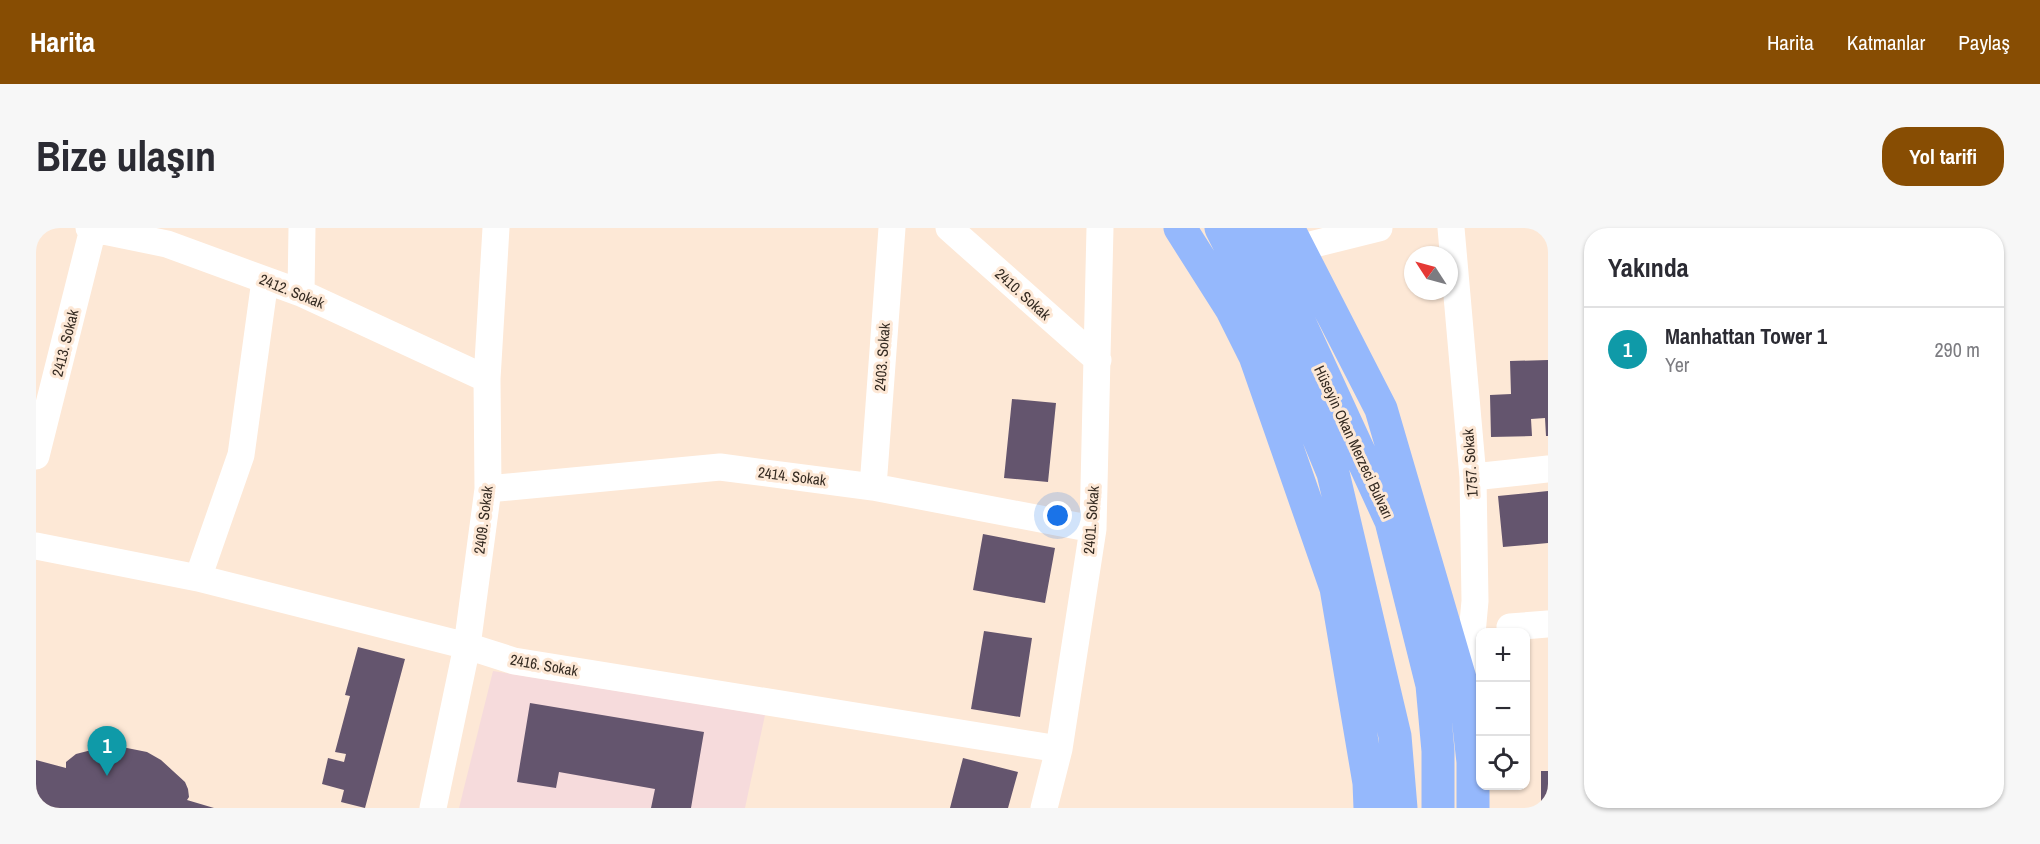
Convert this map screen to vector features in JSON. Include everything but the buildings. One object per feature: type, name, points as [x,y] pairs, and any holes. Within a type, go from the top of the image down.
[{"type":"main road","points":[[1180,228],[1232,310],[1255,356],[1336,588],[1369,783],[1370,808]]},
{"type":"main road","name":"Hüseyin Okan Merzeci Bulvarı","points":[[1221,228],[1282,349],[1333,473],[1395,736],[1401,808]]},
{"type":"main road","name":"Hüseyin Okan Merzeci Bulvarı","points":[[1256,228],[1391,521],[1432,685],[1438,751],[1438,808]]},
{"type":"main road","points":[[1293,238],[1381,409],[1466,699],[1473,762],[1473,808]]},
{"type":"street","points":[[301,293],[302,228]]},
{"type":"street","name":"2409. Sokak","points":[[433,808],[467,646],[488,489],[488,379],[496,228]]},
{"type":"street","name":"2403. Sokak","points":[[873,487],[892,228]]},
{"type":"street","name":"2410. Sokak","points":[[949,228],[1098,360]]},
{"type":"street","name":"2401. Sokak","points":[[1044,808],[1059,749],[1093,529],[1100,228]]},
{"type":"street","points":[[1164,228],[1232,310]]},
{"type":"street","points":[[1293,238],[1379,228]]},
{"type":"street","name":"1757. Sokak","points":[[1451,228],[1473,477],[1475,601],[1466,699]]},
{"type":"street","name":"2412. Sokak","points":[[91,229],[167,236],[265,280],[301,293],[488,379]]},
{"type":"street","name":"2413. Sokak","points":[[36,456],[91,229]]},
{"type":"street","points":[[198,578],[241,455],[265,280]]},
{"type":"street","name":"2414. Sokak","points":[[488,489],[720,467],[873,487],[1093,529]]},
{"type":"street","points":[[1473,477],[1548,469]]},
{"type":"street","name":"2416. Sokak","points":[[36,546],[198,578],[467,646],[514,661],[1059,749]]},
{"type":"street","points":[[1510,627],[1548,624]]},
{"type":"shaded area","points":[[493,671],[765,715],[745,808],[459,808]]},
{"type":"place","name":"Manhattan Tower 1","points":[[107,776]]}]
